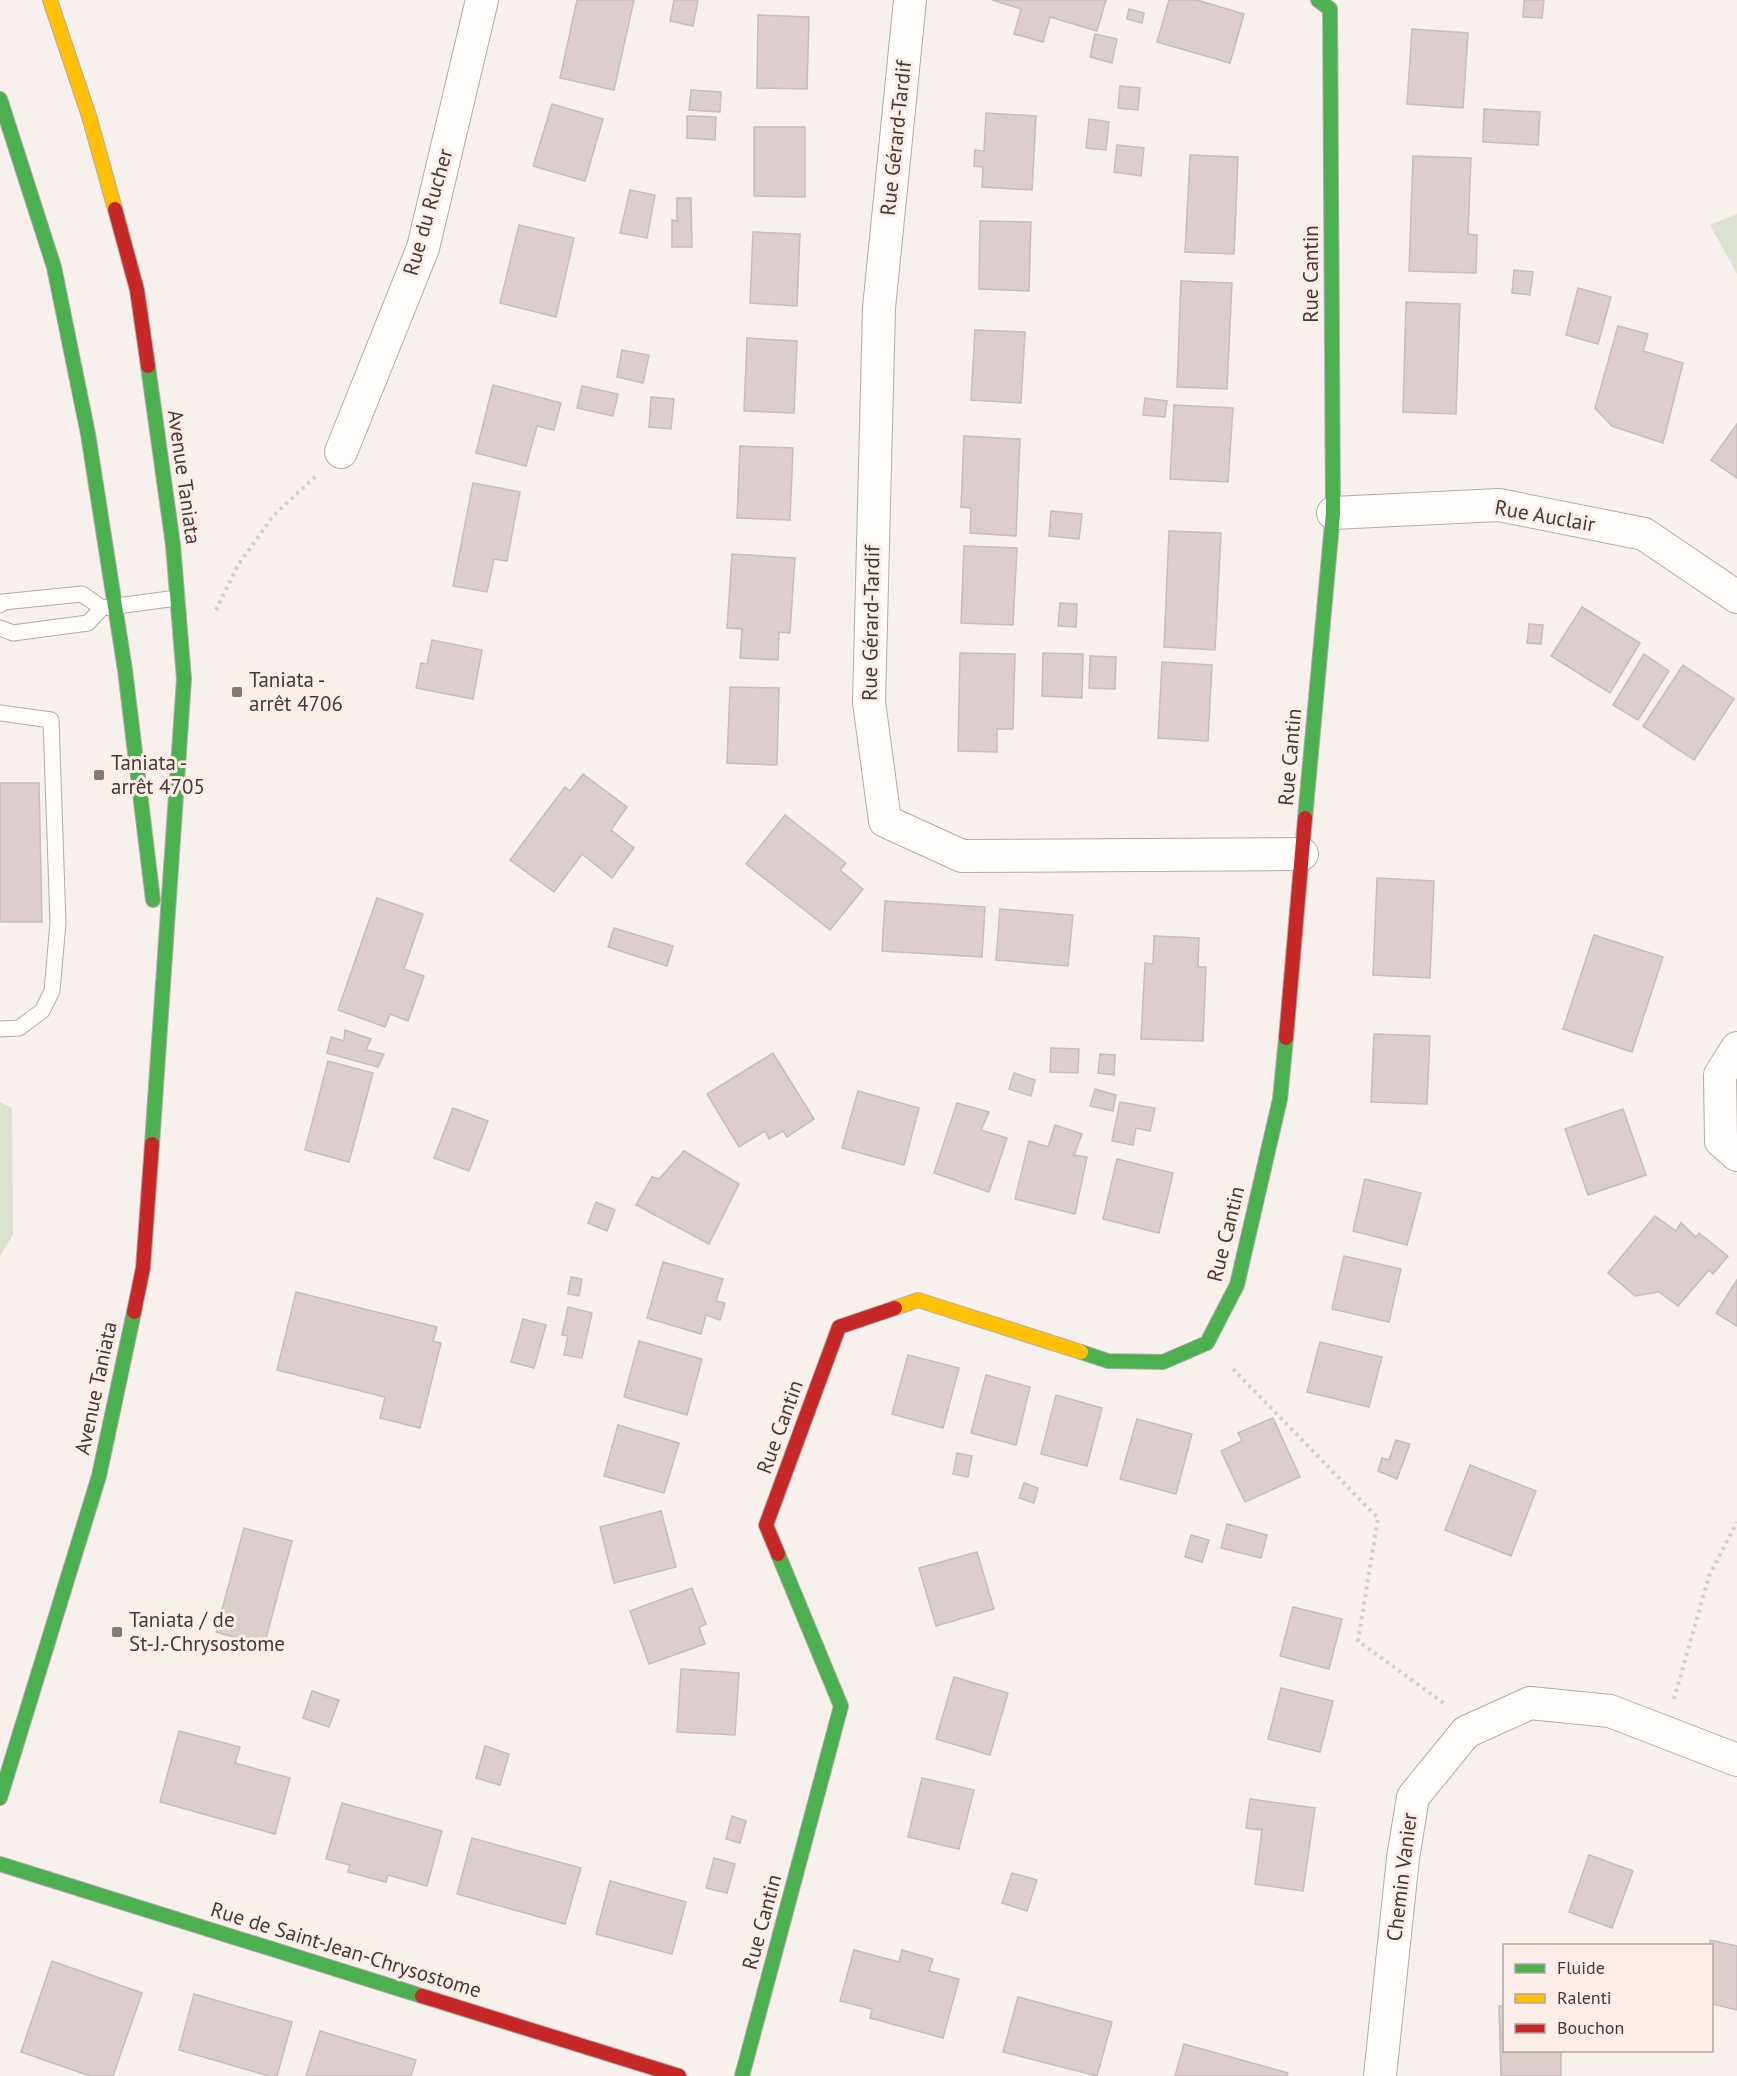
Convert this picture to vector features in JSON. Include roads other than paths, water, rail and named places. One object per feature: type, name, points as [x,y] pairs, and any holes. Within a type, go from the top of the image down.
[{"type":"street","name":"Avenue Taniata","points":[[0,1798],[99,1476],[143,1268],[184,679],[173,545],[137,290],[89,116],[50,0]]},
{"type":"street","name":"Rue du Rucher","points":[[341,452],[423,248],[482,0]]},
{"type":"street","name":"Rue Gérard-Tardif","points":[[909,0],[879,308],[868,702],[885,821],[962,856],[1302,854]]},
{"type":"street","name":"Rue Cantin","points":[[742,2076],[841,1706],[766,1525],[839,1327],[918,1300],[1108,1361],[1163,1362],[1208,1343],[1237,1285],[1280,1099],[1334,513],[1329,9],[1318,0]]},
{"type":"street","name":"Avenue Taniata","points":[[0,99],[54,267],[88,434],[108,607],[125,670],[163,973]]},
{"type":"street","name":"Rue Auclair","points":[[1334,513],[1499,505],[1644,534],[1737,597]]},
{"type":"street","points":[[1737,1048],[1720,1075],[1720,1086],[1721,1141],[1737,1155]]},
{"type":"street","name":"Chemin Vanier","points":[[1380,2076],[1402,1869],[1413,1797],[1466,1732],[1530,1703],[1610,1711],[1737,1760]]},
{"type":"street","name":"Rue de Saint-Jean-Chrysostome","points":[[0,1864],[679,2076]]},
{"type":"lane","points":[[0,605],[3,602],[82,594],[108,607]]},
{"type":"lane","points":[[0,627],[13,633],[88,622],[108,607],[177,598]]},
{"type":"lane","points":[[0,713],[51,720],[58,923],[52,991],[42,1011],[19,1028],[0,1029]]},
{"type":"place","name":"Taniata - arrêt 4706","points":[[237,692]]},
{"type":"place","name":"Taniata - arrêt 4705","points":[[99,775]]},
{"type":"place","name":"Taniata / de St-J.-Chrysostome","points":[[117,1632]]}]
